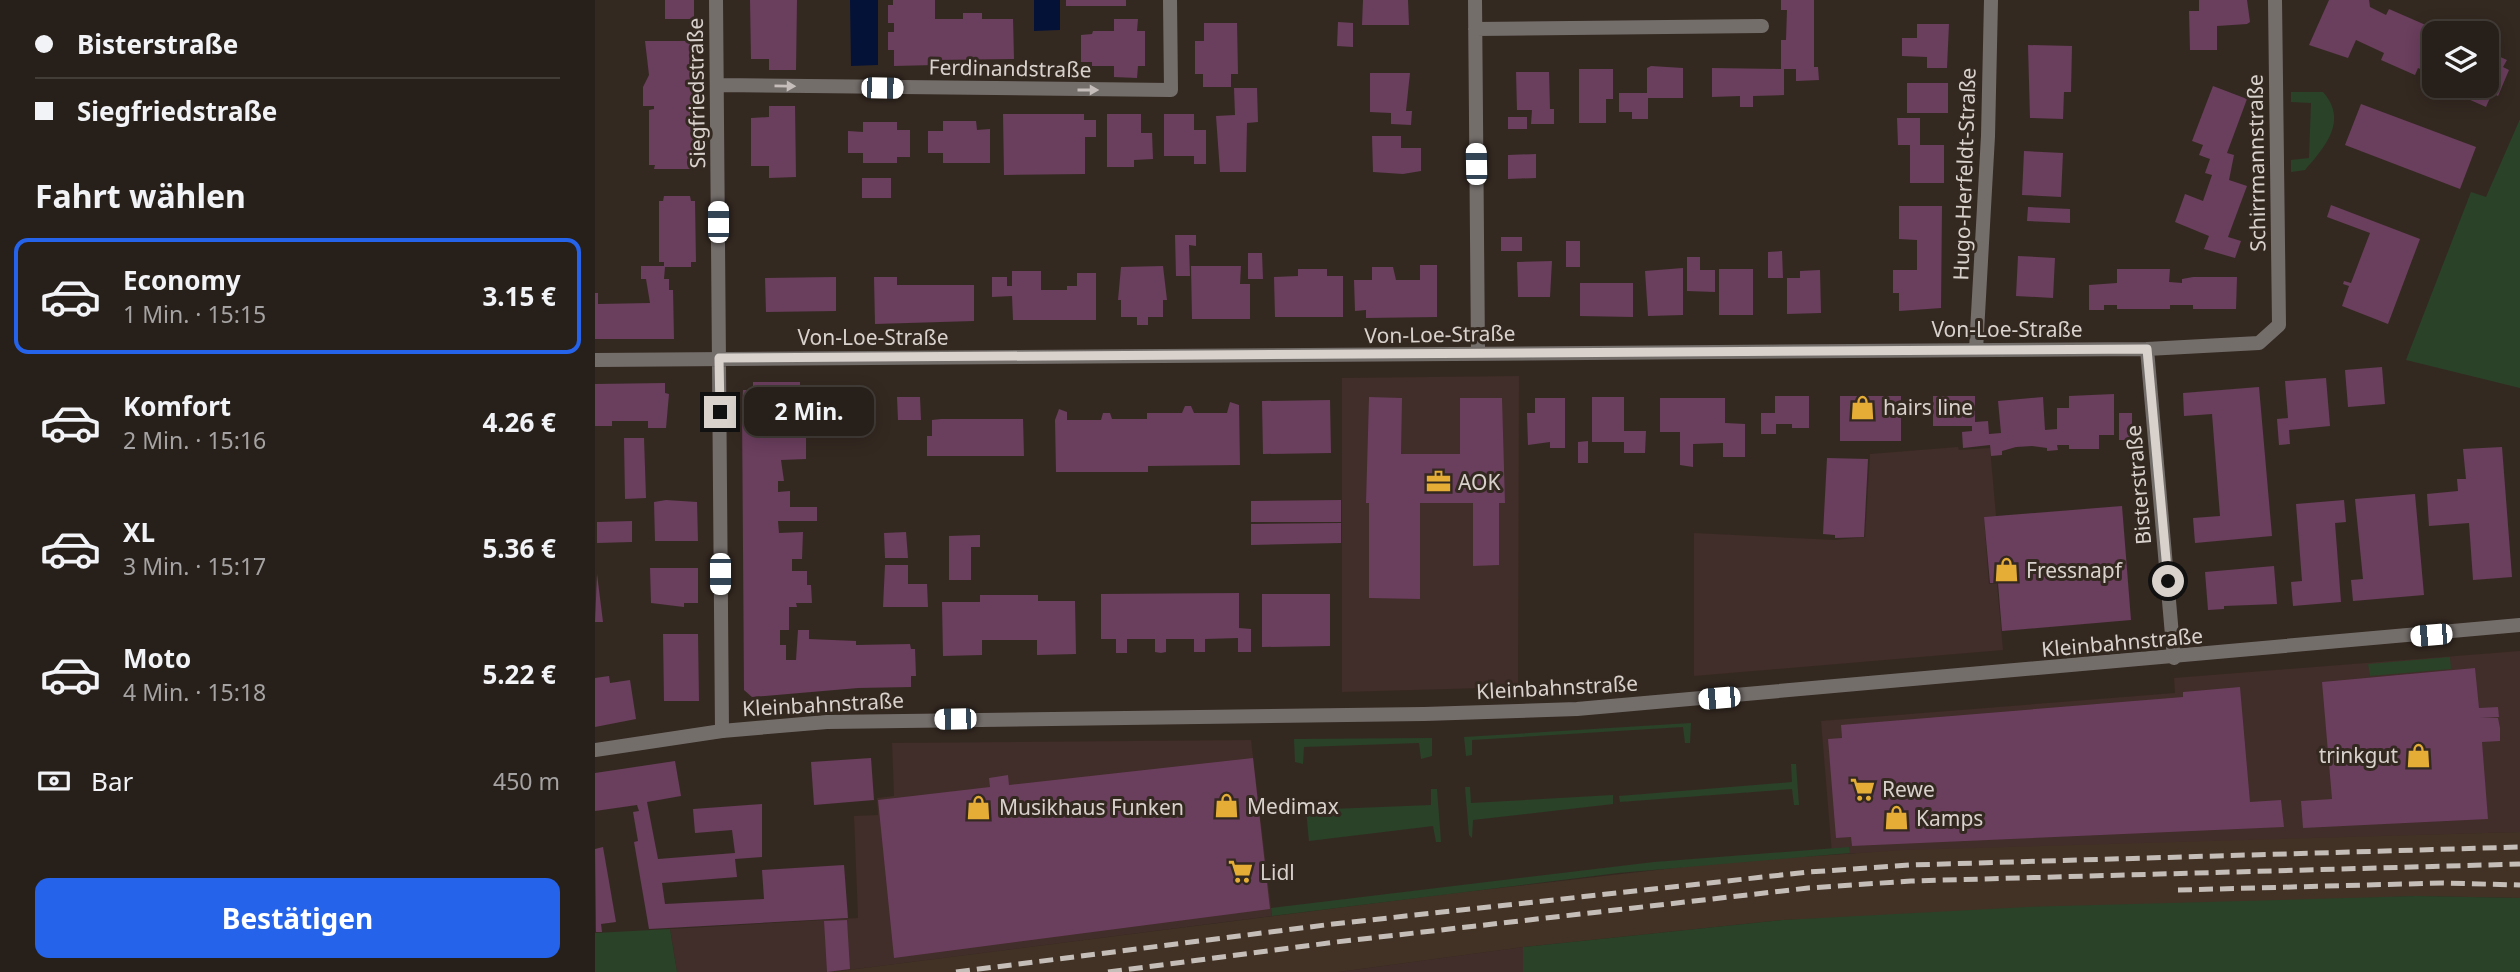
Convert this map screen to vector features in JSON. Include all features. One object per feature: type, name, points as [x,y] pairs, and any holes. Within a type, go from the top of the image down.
[{"type":"street","name":"Siegfriedstraße","points":[[716,0],[722,731]]},
{"type":"street","name":"Ferdinandstraße","points":[[717,85],[1171,90],[1170,0]]},
{"type":"street","points":[[1475,0],[1478,354]]},
{"type":"street","name":"Hugo-Herfeldt-Straße","points":[[1976,351],[1988,136],[1991,0]]},
{"type":"street","name":"Schirrmannstraße","points":[[2275,0],[2279,325]]},
{"type":"street","points":[[1475,29],[1762,26]]},
{"type":"street","name":"Von-Loe-Straße","points":[[595,360],[2147,349],[2259,343],[2279,325]]},
{"type":"street","name":"Bisterstraße","points":[[2147,349],[2174,658]]},
{"type":"street","name":"Kleinbahnstraße","points":[[595,750],[722,731],[903,720],[1436,714],[1577,709],[2174,658],[2520,625]]},
{"type":"shaded area","points":[[1519,376],[1518,687],[1342,692],[1342,378]]},
{"type":"shaded area","points":[[1958,447],[1959,450],[1990,448],[1996,516],[1984,517],[1989,584],[1997,583],[2003,650],[1694,676],[1694,533],[1835,540],[1865,537],[1870,454]]},
{"type":"shaded area","points":[[2520,651],[2520,832],[1832,854],[1821,721],[2175,693],[2174,678]]},
{"type":"shaded area","points":[[1251,740],[1272,916],[833,972],[677,972],[670,929],[858,918],[854,816],[878,815],[877,798],[894,796],[892,743]]},
{"type":"shaded area","points":[[2520,832],[2520,898],[2417,896],[1783,920],[1523,947],[1338,972],[833,972],[1447,894],[1726,862],[1905,850]]},
{"type":"shaded area","points":[[1523,947],[1523,972],[1338,972]]},
{"type":"green space","points":[[2291,92],[2323,92],[2334,113],[2334,123],[2327,142],[2305,170],[2291,172],[2291,160],[2309,158],[2311,103],[2291,102]]},
{"type":"green space","points":[[2520,119],[2520,388],[2406,360],[2471,192],[2486,197]]},
{"type":"green space","points":[[2450,657],[2451,669],[2370,676],[2368,664]]},
{"type":"green space","points":[[1691,723],[1690,743],[1685,743],[1683,727],[1472,740],[1472,755],[1466,756],[1464,737]]},
{"type":"green space","points":[[1432,738],[1432,756],[1421,759],[1419,743],[1304,747],[1303,764],[1295,762],[1294,739]]},
{"type":"green space","points":[[1791,764],[1796,764],[1799,805],[1794,805],[1792,789],[1620,802],[1619,796],[1792,782]]},
{"type":"green space","points":[[1465,787],[1470,787],[1471,803],[1613,795],[1613,804],[1473,820],[1472,838],[1469,835]]},
{"type":"green space","points":[[1431,789],[1437,789],[1441,842],[1436,842],[1433,826],[1309,841],[1306,810],[1431,805]]},
{"type":"green space","points":[[1849,847],[1850,853],[1618,873],[1272,916],[1271,908],[1654,862]]},
{"type":"green space","points":[[2417,896],[2520,898],[2520,972],[1523,972],[1523,947],[1783,920],[2027,907]]},
{"type":"green space","points":[[670,929],[677,972],[595,972],[595,933]]},
{"type":"water","points":[[850,0],[878,0],[878,65],[851,66]]},
{"type":"water","points":[[1034,0],[1060,0],[1060,30],[1034,31]]},
{"type":"building","points":[[665,0],[694,0],[694,19],[665,19]]},
{"type":"building","points":[[750,0],[797,0],[796,70],[769,70],[769,59],[751,59]]},
{"type":"building","points":[[893,0],[935,0],[935,19],[963,19],[963,13],[982,13],[982,19],[1013,19],[1014,59],[935,60],[935,65],[894,66],[894,50],[888,50],[888,32],[894,32],[894,23],[888,23],[888,5],[893,5]]},
{"type":"building","points":[[1066,0],[1126,0],[1126,6],[1066,6]]},
{"type":"building","points":[[1363,0],[1408,0],[1409,25],[1362,25]]},
{"type":"building","points":[[1781,0],[1814,0],[1814,67],[1818,67],[1819,80],[1796,81],[1796,69],[1784,69],[1784,95],[1753,96],[1753,107],[1740,107],[1740,96],[1712,97],[1712,68],[1781,69],[1781,40],[1786,40],[1787,10],[1781,10]]},
{"type":"building","points":[[2199,0],[2247,0],[2250,22],[2217,26],[2217,50],[2190,50],[2189,11],[2199,11]]},
{"type":"building","points":[[2329,0],[2369,0],[2370,7],[2386,15],[2389,9],[2422,23],[2422,70],[2418,68],[2415,75],[2381,60],[2384,53],[2356,40],[2348,58],[2309,45]]},
{"type":"building","points":[[1114,19],[1138,19],[1137,31],[1145,31],[1145,66],[1138,66],[1137,78],[1114,77],[1114,66],[1092,66],[1092,62],[1081,62],[1081,35],[1092,34],[1093,31],[1114,31]]},
{"type":"building","points":[[1338,22],[1353,23],[1353,47],[1337,46]]},
{"type":"building","points":[[1204,23],[1237,23],[1238,74],[1231,74],[1231,87],[1203,87],[1203,74],[1195,74],[1195,41],[1204,41]]},
{"type":"building","points":[[1917,24],[1949,24],[1947,68],[1927,68],[1927,57],[1902,56],[1902,38],[1917,38]]},
{"type":"building","points":[[645,41],[694,41],[695,169],[654,169],[655,165],[649,165],[649,110],[654,109],[654,106],[643,106],[643,87],[649,75]]},
{"type":"building","points":[[2028,45],[2072,46],[2071,92],[2064,92],[2063,119],[2030,118]]},
{"type":"building","points":[[2499,56],[2507,60],[2503,67],[2509,70],[2499,94]]},
{"type":"building","points":[[1647,68],[1683,68],[1683,98],[1648,98],[1648,119],[1632,119],[1632,112],[1619,112],[1619,93],[1647,93]]},
{"type":"building","points":[[1579,69],[1613,69],[1613,99],[1606,99],[1606,123],[1579,123]]},
{"type":"building","points":[[1516,72],[1549,72],[1550,109],[1554,109],[1554,124],[1531,124],[1532,110],[1517,110]]},
{"type":"building","points":[[1370,73],[1410,73],[1406,111],[1412,111],[1411,125],[1391,124],[1391,113],[1370,112]]},
{"type":"building","points":[[1907,83],[1948,83],[1948,113],[1907,113]]},
{"type":"building","points":[[2213,86],[2247,99],[2227,153],[2234,155],[2229,180],[2247,186],[2228,237],[2241,241],[2235,258],[2204,249],[2209,236],[2175,222],[2185,194],[2203,201],[2212,175],[2205,173],[2210,159],[2199,155],[2203,145],[2192,141]]},
{"type":"building","points":[[1234,88],[1257,88],[1258,122],[1247,123],[1246,172],[1220,172],[1216,116],[1235,115]]},
{"type":"building","points":[[2466,98],[2490,98],[2486,107]]},
{"type":"building","points":[[2361,104],[2476,147],[2460,189],[2345,145]]},
{"type":"building","points":[[769,106],[795,106],[796,177],[769,178],[769,166],[751,166],[751,118],[769,117]]},
{"type":"building","points":[[1003,114],[1084,114],[1084,120],[1096,120],[1096,137],[1085,137],[1085,174],[1004,175]]},
{"type":"building","points":[[1107,114],[1141,114],[1141,133],[1152,133],[1153,159],[1134,160],[1134,167],[1107,167]]},
{"type":"building","points":[[1164,114],[1194,114],[1194,130],[1206,130],[1206,164],[1194,164],[1194,156],[1164,156]]},
{"type":"building","points":[[1508,117],[1527,117],[1527,129],[1508,129]]},
{"type":"building","points":[[1897,118],[1920,118],[1920,145],[1944,145],[1944,183],[1910,183],[1910,145],[1898,145]]},
{"type":"building","points":[[943,121],[976,121],[977,130],[990,129],[990,163],[943,163],[943,153],[928,153],[928,131],[943,131]]},
{"type":"building","points":[[863,122],[897,122],[897,130],[910,130],[910,157],[897,157],[897,163],[863,163],[863,153],[848,153],[848,131],[863,132]]},
{"type":"building","points":[[1372,136],[1401,136],[1401,148],[1421,148],[1421,171],[1403,174],[1373,172]]},
{"type":"building","points":[[2024,151],[2063,153],[2061,197],[2022,195]]},
{"type":"building","points":[[1536,154],[1536,178],[1508,179],[1508,155]]},
{"type":"building","points":[[862,178],[891,178],[891,198],[862,198]]},
{"type":"building","points":[[664,196],[690,196],[691,201],[695,201],[696,262],[691,262],[691,267],[665,267],[664,279],[669,279],[669,290],[673,290],[674,339],[595,339],[595,293],[598,293],[598,304],[650,303],[646,279],[641,279],[641,266],[664,266],[664,262],[659,262],[659,201],[663,201]]},
{"type":"building","points":[[2331,205],[2420,239],[2388,324],[2342,306],[2349,286],[2343,284],[2344,281],[2351,283],[2370,233],[2327,217]]},
{"type":"building","points":[[1899,206],[1942,206],[1941,308],[1899,311],[1899,293],[1893,293],[1893,270],[1917,270],[1917,240],[1899,239]]},
{"type":"building","points":[[2028,207],[2070,209],[2070,223],[2027,221]]},
{"type":"building","points":[[1175,235],[1196,235],[1196,246],[1189,245],[1190,276],[1176,276]]},
{"type":"building","points":[[1501,237],[1522,237],[1522,251],[1501,251]]},
{"type":"building","points":[[1566,241],[1580,241],[1580,267],[1566,267]]},
{"type":"building","points":[[1782,251],[1783,278],[1768,278],[1768,252]]},
{"type":"building","points":[[1248,253],[1262,253],[1263,279],[1248,279]]},
{"type":"building","points":[[2018,256],[2055,258],[2053,298],[2016,296]]},
{"type":"building","points":[[1687,257],[1700,257],[1700,270],[1715,270],[1715,292],[1687,291]]},
{"type":"building","points":[[1552,261],[1550,297],[1518,297],[1517,262]]},
{"type":"building","points":[[1420,265],[1437,265],[1437,317],[1366,318],[1366,310],[1355,311],[1354,280],[1372,280],[1372,267],[1393,267],[1396,280],[1420,280]]},
{"type":"building","points":[[1163,266],[1167,300],[1163,300],[1163,317],[1148,317],[1148,325],[1137,325],[1137,317],[1121,317],[1121,300],[1118,300],[1121,267]]},
{"type":"building","points":[[1191,266],[1241,266],[1240,284],[1250,284],[1250,319],[1192,319]]},
{"type":"building","points":[[1683,268],[1683,315],[1648,316],[1645,271]]},
{"type":"building","points":[[1298,269],[1327,269],[1327,276],[1343,276],[1343,317],[1275,317],[1274,277],[1298,276]]},
{"type":"building","points":[[1719,269],[1753,269],[1753,315],[1719,315]]},
{"type":"building","points":[[2117,269],[2170,269],[2169,282],[2182,283],[2182,279],[2193,277],[2237,277],[2236,309],[2193,309],[2193,305],[2170,305],[2170,309],[2117,309],[2117,305],[2104,305],[2104,310],[2089,310],[2089,285],[2117,283]]},
{"type":"building","points":[[1820,270],[1821,313],[1787,314],[1787,278],[1800,278],[1800,271]]},
{"type":"building","points":[[1012,271],[1041,271],[1041,290],[1067,290],[1067,286],[1077,286],[1077,273],[1096,273],[1096,320],[1013,320],[1012,296],[992,297],[992,277],[1007,277],[1007,286],[1012,286]]},
{"type":"building","points":[[836,277],[836,311],[766,312],[765,278]]},
{"type":"building","points":[[874,277],[897,277],[897,285],[974,285],[974,321],[875,324]]},
{"type":"building","points":[[1580,283],[1633,283],[1633,317],[1580,316]]},
{"type":"building","points":[[2382,367],[2385,404],[2348,407],[2345,370]]},
{"type":"building","points":[[2326,378],[2330,426],[2289,430],[2290,444],[2279,445],[2277,419],[2288,418],[2285,381]]},
{"type":"building","points":[[753,382],[800,382],[800,395],[790,395],[790,400],[795,400],[795,422],[806,422],[806,459],[781,460],[784,481],[778,481],[778,492],[790,491],[790,507],[817,507],[817,521],[778,521],[779,533],[803,532],[802,559],[792,559],[792,571],[807,571],[807,585],[811,585],[812,603],[796,603],[797,607],[789,607],[789,630],[780,630],[780,645],[786,645],[786,660],[796,660],[798,630],[809,630],[809,639],[856,641],[856,645],[910,644],[911,649],[915,649],[916,676],[911,676],[911,687],[858,688],[752,697],[744,690],[742,407],[743,390],[753,390]]},
{"type":"building","points":[[665,383],[665,393],[669,394],[666,428],[648,428],[648,421],[612,421],[612,426],[595,426],[595,384]]},
{"type":"building","points":[[2259,387],[2272,536],[2195,543],[2193,518],[2220,516],[2212,414],[2184,416],[2183,393]]},
{"type":"building","points":[[2114,394],[2114,435],[2099,435],[2099,449],[2069,449],[2069,445],[2057,445],[2058,450],[2047,451],[2047,448],[2032,446],[2016,447],[2002,451],[2002,455],[1991,456],[1990,445],[1963,448],[1962,432],[1972,431],[1972,426],[1933,426],[1933,396],[1975,396],[1975,422],[1988,421],[1989,434],[2001,433],[1998,401],[2043,397],[2045,430],[2057,429],[2057,408],[2069,408],[2069,396]]},
{"type":"building","points":[[1775,396],[1809,396],[1809,428],[1776,424],[1776,434],[1761,434],[1761,413],[1775,413]]},
{"type":"building","points":[[1840,396],[1901,396],[1901,441],[1840,441]]},
{"type":"building","points":[[897,397],[920,397],[921,420],[898,420]]},
{"type":"building","points":[[1369,397],[1402,398],[1401,454],[1460,454],[1460,398],[1502,398],[1505,503],[1499,503],[1499,565],[1473,566],[1473,503],[1420,503],[1420,599],[1369,598],[1369,503],[1366,503]]},
{"type":"building","points":[[1592,397],[1624,397],[1624,431],[1646,431],[1645,453],[1624,453],[1624,442],[1592,442]]},
{"type":"building","points":[[1535,398],[1565,398],[1565,448],[1550,448],[1550,442],[1528,445],[1527,413],[1535,413]]},
{"type":"building","points":[[1660,398],[1725,398],[1725,423],[1745,424],[1745,457],[1723,457],[1723,443],[1693,444],[1693,467],[1680,465],[1680,432],[1660,432]]},
{"type":"building","points":[[1330,400],[1331,453],[1263,454],[1262,401]]},
{"type":"building","points":[[1230,402],[1239,405],[1240,465],[1148,466],[1148,472],[1056,472],[1055,420],[1059,409],[1067,412],[1067,420],[1101,420],[1103,413],[1110,413],[1112,419],[1147,419],[1147,413],[1182,413],[1185,406],[1191,406],[1194,413],[1227,413]]},
{"type":"building","points":[[2119,413],[2132,413],[2132,440],[2119,440]]},
{"type":"building","points":[[1023,419],[1024,456],[927,456],[927,436],[932,436],[932,420]]},
{"type":"building","points":[[624,438],[644,438],[646,498],[625,499]]},
{"type":"building","points":[[1588,441],[1588,463],[1578,463],[1578,442]]},
{"type":"building","points":[[2502,447],[2512,577],[2473,580],[2469,523],[2429,526],[2427,494],[2458,491],[2457,479],[2466,479],[2463,449]]},
{"type":"building","points":[[1827,458],[1868,459],[1864,537],[1835,538],[1835,535],[1823,534]]},
{"type":"building","points":[[2415,494],[2424,595],[2353,601],[2351,580],[2363,579],[2355,499]]},
{"type":"building","points":[[1341,500],[1341,522],[1251,522],[1251,501]]},
{"type":"building","points":[[2344,500],[2346,522],[2335,523],[2341,602],[2293,606],[2291,582],[2302,581],[2296,504]]},
{"type":"building","points":[[654,502],[697,502],[698,541],[655,541]]},
{"type":"building","points":[[2122,506],[2131,620],[2002,631],[1998,583],[1990,583],[1984,517]]},
{"type":"building","points":[[632,521],[632,542],[597,543],[597,522]]},
{"type":"building","points":[[1341,523],[1341,543],[1251,545],[1251,524]]},
{"type":"building","points":[[906,532],[908,558],[885,558],[884,533]]},
{"type":"building","points":[[980,535],[980,547],[971,547],[971,580],[949,580],[949,536]]},
{"type":"building","points":[[885,565],[908,565],[908,584],[927,584],[928,607],[883,607]]},
{"type":"building","points":[[2274,566],[2277,604],[2224,606],[2224,609],[2208,610],[2205,572]]},
{"type":"building","points":[[650,568],[698,568],[698,603],[684,603],[684,607],[651,603]]},
{"type":"building","points":[[597,574],[603,622],[595,622]]},
{"type":"building","points":[[1239,593],[1239,628],[1251,629],[1251,652],[1238,652],[1238,638],[1205,639],[1205,652],[1194,652],[1194,639],[1166,639],[1166,652],[1161,653],[1155,652],[1155,639],[1127,639],[1127,653],[1116,653],[1116,639],[1101,639],[1101,594]]},
{"type":"building","points":[[1262,594],[1330,594],[1330,646],[1262,647]]},
{"type":"building","points":[[980,595],[1038,595],[1038,601],[1075,601],[1076,654],[1037,655],[1037,640],[982,640],[982,655],[943,656],[942,602],[980,602]]},
{"type":"building","points":[[663,634],[698,634],[699,701],[664,701]]},
{"type":"building","points":[[2475,668],[2479,708],[2498,707],[2499,717],[2480,718],[2498,718],[2500,728],[2500,741],[2482,742],[2488,819],[2303,828],[2301,801],[2332,799],[2322,682]]},
{"type":"building","points":[[609,676],[610,683],[630,680],[636,719],[595,727],[595,678]]},
{"type":"building","points":[[2240,687],[2250,802],[2281,800],[2284,827],[1852,846],[1851,837],[1836,838],[1828,739],[1842,738],[1841,725],[2183,697],[2183,692]]},
{"type":"building","points":[[871,758],[874,800],[814,805],[811,762]]},
{"type":"building","points":[[1253,758],[1270,909],[894,958],[878,800],[990,787],[989,778],[1008,775],[1009,785]]},
{"type":"building","points":[[675,761],[681,796],[647,802],[658,859],[735,853],[732,830],[695,833],[693,809],[762,804],[762,857],[735,859],[737,877],[662,883],[665,904],[764,899],[762,870],[844,865],[848,918],[649,929],[634,842],[638,841],[633,812],[639,811],[637,805],[595,811],[595,773]]},
{"type":"building","points":[[603,847],[616,922],[601,924],[602,932],[596,932],[595,849]]},
{"type":"building","points":[[847,920],[850,969],[827,972],[824,921]]},
{"type":"railway","points":[[956,972],[1333,924],[1809,872],[1910,865],[2520,847]]},
{"type":"railway","points":[[1108,972],[1336,942],[1808,888],[1911,881],[2520,864]]},
{"type":"railway","points":[[2178,890],[2442,883],[2520,885]]},
{"type":"place","name":"hairs line","points":[[1863,407]]},
{"type":"place","name":"AOK","points":[[1438,482]]},
{"type":"place","name":"Fressnapf","points":[[2006,570]]},
{"type":"place","name":"trinkgut","points":[[2418,755]]},
{"type":"place","name":"Rewe","points":[[1862,789]]},
{"type":"place","name":"Medimax","points":[[1227,806]]},
{"type":"place","name":"Musikhaus Funken","points":[[979,807]]},
{"type":"place","name":"Kamps","points":[[1896,818]]},
{"type":"place","name":"Lidl","points":[[1240,872]]},
{"type":"route","points":[[720,412],[719,358],[2147,349],[2168,581]]}]
